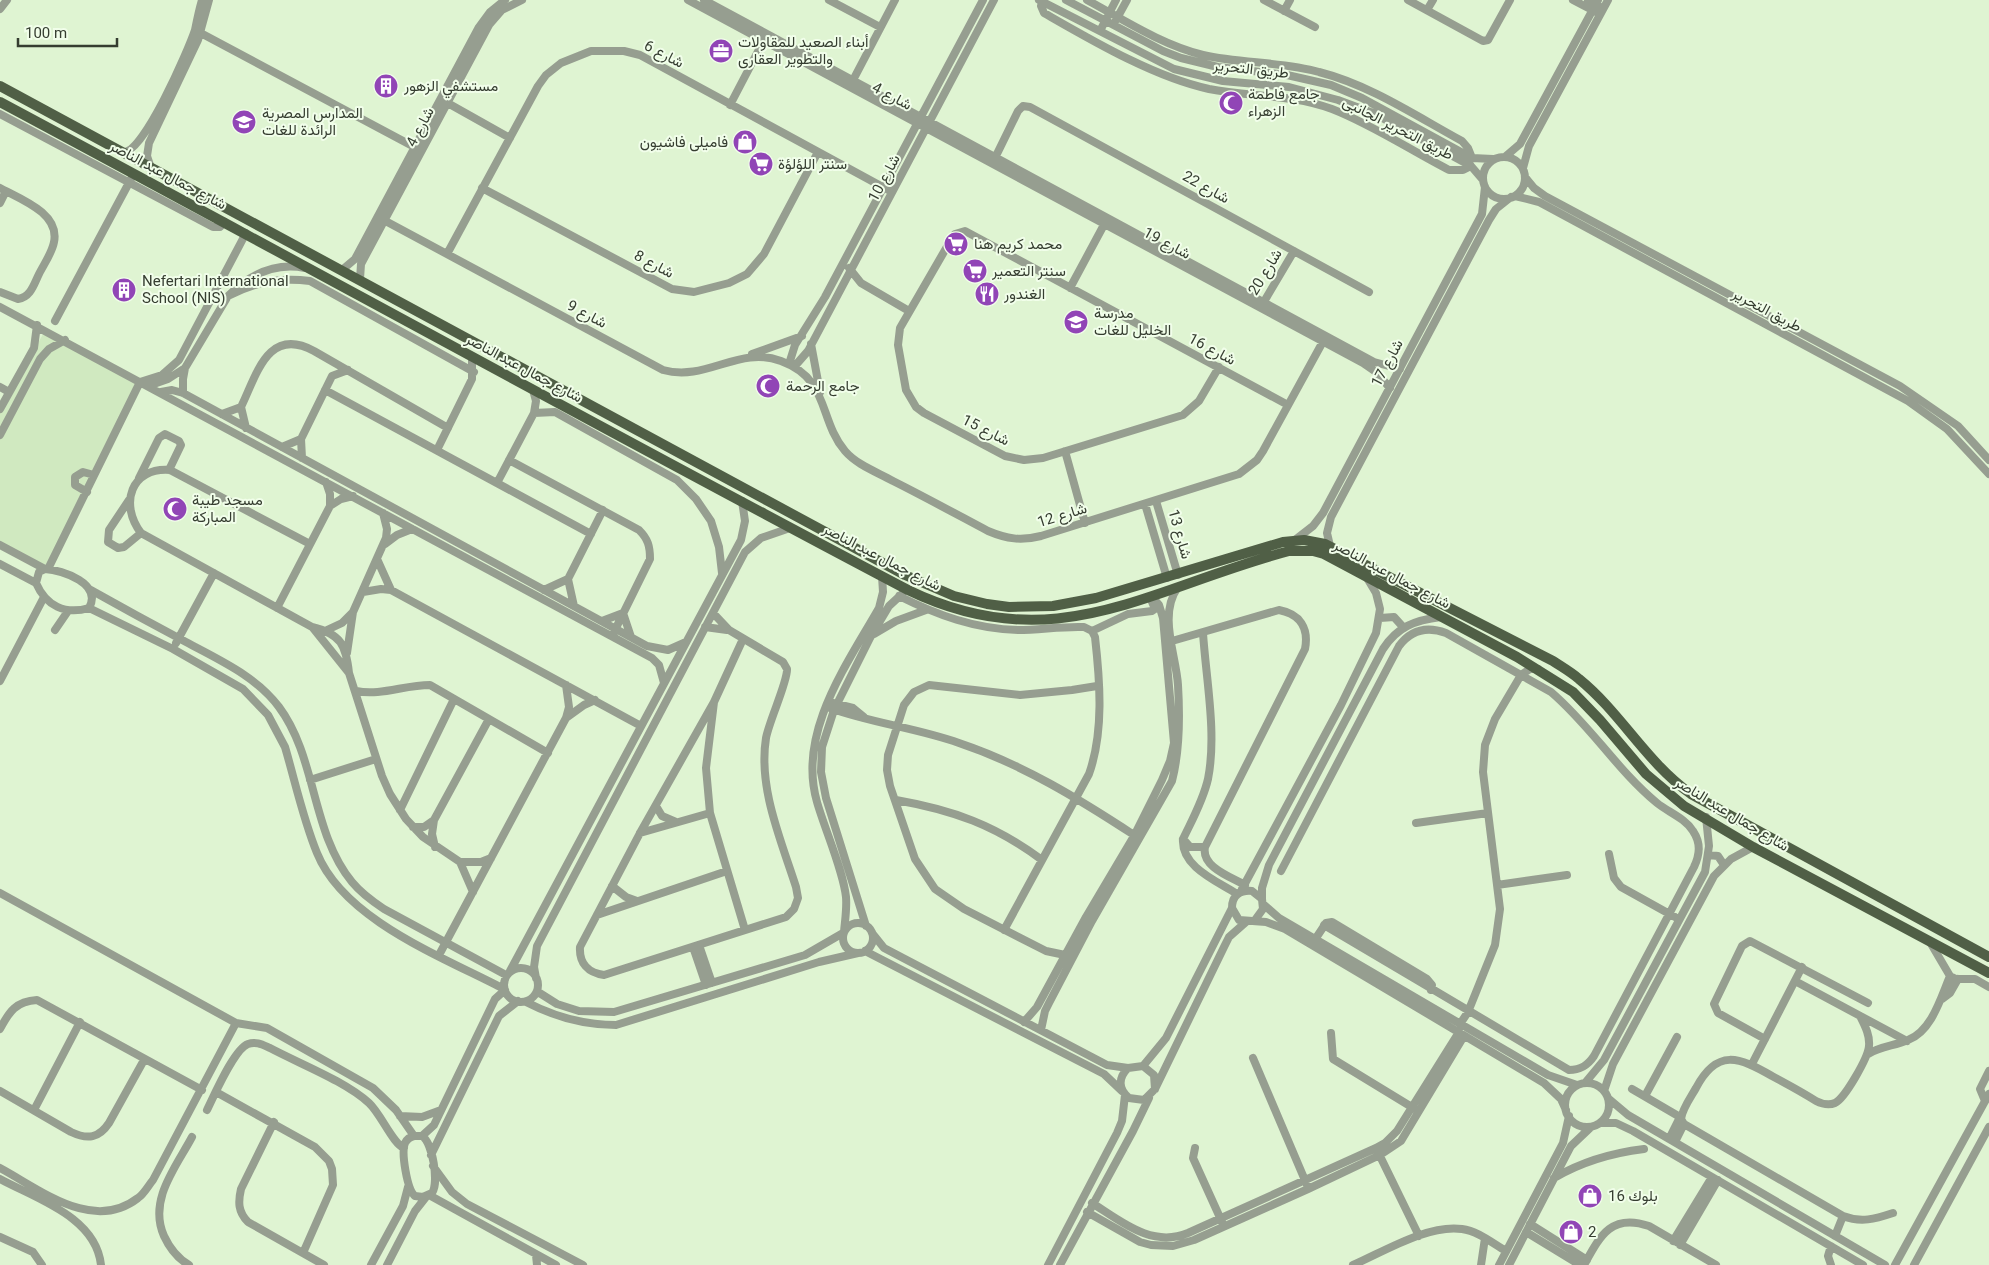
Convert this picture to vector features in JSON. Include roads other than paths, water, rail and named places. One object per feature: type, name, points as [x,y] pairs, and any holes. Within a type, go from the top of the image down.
[{"type":"main road","name":"شارع جمال عبد الناصر","points":[[0,86],[150,165],[618,421],[905,575],[954,596],[1009,607],[1053,606],[1096,598],[1294,540],[1315,541],[1330,546],[1554,661],[1580,679],[1672,781],[1691,794],[1989,957]]},
{"type":"main road","name":"شارع جمال عبد الناصر","points":[[0,102],[131,178],[246,233],[472,358],[792,527],[882,576],[904,593],[962,611],[1018,620],[1080,617],[1151,597],[1277,554],[1301,550],[1324,554],[1517,656],[1573,692],[1664,791],[1753,846],[1989,973]]},
{"type":"main road","points":[[611,432],[617,428],[618,421]]},
{"type":"main road","points":[[636,445],[637,437],[641,433]]},
{"type":"main road","points":[[1844,895],[1850,891],[1852,882]]},
{"type":"main road","points":[[1867,908],[1868,898],[1872,893]]},
{"type":"street","points":[[0,9],[7,0]]},
{"type":"street","points":[[198,32],[202,0]]},
{"type":"street","points":[[150,165],[146,141],[198,32],[209,0]]},
{"type":"street","name":"شارع 4","points":[[419,150],[440,99],[484,20],[505,0]]},
{"type":"street","name":"شارع 4","points":[[360,279],[361,264],[382,218],[419,150],[448,103],[489,25],[502,10],[522,0]]},
{"type":"street","name":"شارع 4","points":[[688,0],[853,80],[918,120]]},
{"type":"street","name":"شارع 4","points":[[704,0],[849,88],[928,125]]},
{"type":"street","points":[[829,0],[880,28]]},
{"type":"street","points":[[849,88],[894,0]]},
{"type":"street","name":"شارع 10","points":[[792,365],[802,336],[834,280],[983,0]]},
{"type":"street","name":"شارع 10","points":[[792,365],[811,344],[994,0]]},
{"type":"street","name":"طريق التحرير","points":[[1066,0],[1181,58],[1218,68],[1302,77],[1345,90],[1472,158],[1493,159]]},
{"type":"street","name":"طريق التحرير الجانبى","points":[[1087,0],[1184,49],[1220,58],[1319,72],[1364,88],[1462,141],[1468,148],[1472,158]]},
{"type":"street","points":[[1100,31],[1116,0]]},
{"type":"street","points":[[1108,36],[1127,0]]},
{"type":"street","points":[[1264,0],[1316,27]]},
{"type":"street","points":[[1284,11],[1290,0]]},
{"type":"street","points":[[1408,0],[1480,40],[1488,40],[1510,0]]},
{"type":"street","points":[[1427,10],[1432,0]]},
{"type":"street","points":[[1573,0],[1596,5]]},
{"type":"street","points":[[1588,0],[1602,12]]},
{"type":"street","points":[[1596,5],[1520,144],[1506,156],[1493,159],[1484,169],[1484,183],[1490,194],[1498,198],[1513,196],[1524,186],[1523,168],[1529,146],[1608,0]]},
{"type":"street","name":"طريق التحرير","points":[[1041,1],[1174,69],[1223,81],[1259,83],[1305,90],[1356,106],[1471,166],[1484,183]]},
{"type":"street","name":"طريق التحرير الجانبى","points":[[1041,1],[1044,13],[1168,77],[1209,89],[1289,98],[1332,109],[1449,170],[1463,170],[1471,166]]},
{"type":"street","points":[[198,32],[419,150]]},
{"type":"street","points":[[730,105],[765,38]]},
{"type":"street","name":"شارع 6","points":[[447,254],[538,86],[546,75],[568,59],[591,51],[616,50],[640,56],[892,192]]},
{"type":"street","points":[[1258,63],[1258,72]]},
{"type":"street","points":[[1257,95],[1259,83]]},
{"type":"street","points":[[440,99],[510,138]]},
{"type":"street","name":"شارع 22","points":[[993,160],[1018,111],[1023,106],[1030,106],[1369,292]]},
{"type":"street","points":[[0,114],[131,178],[55,321]]},
{"type":"street","name":"شارع 19","points":[[928,125],[1325,339],[1374,362],[1400,369]]},
{"type":"street","points":[[124,152],[132,150],[146,141]]},
{"type":"street","name":"شارع 8","points":[[482,188],[672,289],[694,292],[740,278],[756,265],[818,152]]},
{"type":"street","points":[[1506,156],[1514,159],[1523,168]]},
{"type":"street","name":"طريق التحرير","points":[[1525,177],[1534,188],[1545,196],[1920,398],[1958,426],[1989,460]]},
{"type":"street","name":"شارع 17","points":[[1294,540],[1319,520],[1390,388],[1482,214],[1484,183]]},
{"type":"street","points":[[0,203],[3,190],[44,214],[52,225],[54,241],[29,294],[18,299],[0,292]]},
{"type":"street","name":"طريق التحرير","points":[[1513,196],[1539,202],[1908,402],[1947,430],[1989,474]]},
{"type":"street","name":"شارع 17","points":[[1330,546],[1327,533],[1330,520],[1489,220],[1496,209],[1513,196]]},
{"type":"street","name":"شارع 4","points":[[342,270],[355,259],[382,218]]},
{"type":"street","name":"شارع 9","points":[[382,218],[663,370],[691,373],[750,356],[770,357],[792,365]]},
{"type":"street","points":[[1070,288],[1106,221]]},
{"type":"street","name":"شارع 16","points":[[965,231],[1288,405]]},
{"type":"street","name":"شارع 15","points":[[965,231],[955,234],[952,238],[900,328],[898,345],[906,390],[916,407],[924,413],[1014,459],[1034,460],[1183,415],[1199,401],[1219,368]]},
{"type":"street","points":[[36,583],[39,572],[46,570],[87,492],[140,382],[162,375],[179,360],[246,233]]},
{"type":"street","name":"شارع 20","points":[[1262,305],[1294,251]]},
{"type":"street","points":[[843,262],[851,269],[861,284]]},
{"type":"street","points":[[183,393],[185,368],[228,296],[244,282],[261,272],[288,266],[315,271]]},
{"type":"street","points":[[228,296],[259,282],[284,279],[310,281],[474,372]]},
{"type":"street","points":[[834,280],[843,284],[861,284],[910,310]]},
{"type":"street","points":[[0,306],[412,529],[614,632],[652,658],[659,665],[664,683]]},
{"type":"street","points":[[0,408],[34,348],[37,325]]},
{"type":"street","points":[[750,356],[802,336]]},
{"type":"street","name":"شارع 19","points":[[1325,339],[1370,367],[1390,388]]},
{"type":"street","name":"شارع 12","points":[[792,365],[809,378],[820,394],[835,434],[852,457],[988,531],[1002,537],[1023,540],[1228,479],[1248,469],[1263,451],[1325,339]]},
{"type":"street","points":[[0,435],[40,359],[49,349],[65,340]]},
{"type":"street","points":[[222,414],[240,407],[268,354],[275,347],[295,343],[348,370],[448,428]]},
{"type":"street","points":[[811,344],[820,394]]},
{"type":"street","points":[[437,450],[472,379],[474,372],[472,358]]},
{"type":"street","points":[[302,458],[300,439],[332,376],[328,359]]},
{"type":"street","points":[[148,386],[168,379],[185,368]]},
{"type":"street","points":[[332,376],[348,370]]},
{"type":"street","points":[[0,387],[9,392]]},
{"type":"street","points":[[161,392],[172,390],[183,393],[602,621],[614,632],[658,649],[668,650],[686,642]]},
{"type":"street","points":[[325,390],[591,534]]},
{"type":"street","points":[[497,483],[534,413],[536,401],[533,390]]},
{"type":"street","points":[[534,413],[551,400]]},
{"type":"street","points":[[240,407],[246,428]]},
{"type":"street","points":[[534,413],[555,412],[677,480],[696,499],[711,521],[720,546],[722,573]]},
{"type":"street","points":[[141,533],[124,547],[118,548],[108,542],[110,530],[130,500],[159,438],[164,434],[179,441],[181,445],[169,470]]},
{"type":"street","points":[[282,447],[300,439]]},
{"type":"street","points":[[1065,451],[1085,523]]},
{"type":"street","points":[[286,460],[291,452]]},
{"type":"street","points":[[509,460],[639,530],[647,538],[650,548],[650,559],[614,632]]},
{"type":"street","points":[[137,483],[146,474],[157,470],[169,470],[310,544]]},
{"type":"street","points":[[87,492],[75,484],[75,477],[83,472],[94,475]]},
{"type":"street","points":[[277,608],[330,506],[330,494],[326,482]]},
{"type":"street","points":[[330,506],[341,499],[353,496]]},
{"type":"street","points":[[130,500],[132,518],[141,533],[312,627],[327,630],[335,636],[347,653]]},
{"type":"street","name":"شارع 13","points":[[1156,501],[1178,574]]},
{"type":"street","points":[[371,1265],[403,1206],[408,1187],[404,1148],[407,1140],[431,1129],[495,999],[504,990],[504,978],[737,548],[744,530],[742,502]]},
{"type":"street","name":"شارع 13","points":[[1146,504],[1166,578]]},
{"type":"street","points":[[544,590],[568,579],[603,510]]},
{"type":"street","points":[[383,513],[387,529],[384,545],[362,592],[349,629],[347,653],[349,673],[376,759],[390,794],[413,827],[435,847],[460,862],[481,862],[491,858]]},
{"type":"street","points":[[1319,520],[1330,520]]},
{"type":"street","points":[[431,1155],[499,1016],[522,1002],[533,999],[538,992],[534,968],[537,946],[745,552],[766,535],[792,527]]},
{"type":"street","points":[[384,545],[397,535],[412,529]]},
{"type":"street","points":[[0,545],[46,570],[69,574],[89,589],[234,669],[266,692],[290,723],[298,741],[331,844],[352,882],[367,897],[384,909],[508,973],[524,969],[536,978]]},
{"type":"street","points":[[737,548],[745,552]]},
{"type":"street","points":[[377,560],[391,590]]},
{"type":"street","points":[[0,564],[36,583],[44,597],[57,608],[68,611],[89,608],[173,649],[236,684],[256,701],[268,715],[285,747],[316,853],[342,892],[377,922],[504,990],[511,998],[564,1018],[590,1024],[616,1025],[819,962],[862,952],[872,943],[823,785],[822,747],[831,705],[878,617],[904,593],[926,610],[961,622],[1002,629],[1035,630],[1081,626],[1092,631],[1095,640],[1100,726],[1096,750],[1089,774],[1004,930]]},
{"type":"street","points":[[173,649],[214,573]]},
{"type":"street","points":[[882,576],[882,600],[870,638],[816,730],[812,774],[816,801],[845,891],[844,945],[852,952],[862,952],[1104,1074],[1133,1101],[1149,1098]]},
{"type":"street","points":[[538,992],[568,1008],[602,1013],[614,1012],[805,955],[854,924],[869,929],[884,948],[1107,1065],[1128,1068],[1143,1066],[1152,1058],[1166,1038],[1238,893],[1245,885],[1341,705],[1376,633],[1380,618],[1379,601],[1367,578]]},
{"type":"street","points":[[568,579],[574,606]]},
{"type":"street","points":[[1024,1022],[1045,1001],[1138,830],[1170,761],[1174,743],[1166,619],[1170,601],[1178,588]]},
{"type":"street","points":[[89,589],[92,595],[92,602],[89,608]]},
{"type":"street","points":[[362,592],[381,589],[391,590],[641,726]]},
{"type":"street","points":[[0,681],[44,597]]},
{"type":"street","points":[[1041,1030],[1045,1001],[1064,955],[1138,830],[1162,801],[1172,781],[1177,763],[1179,742],[1178,684],[1172,641],[1166,619],[1159,605],[1151,597]]},
{"type":"street","points":[[1092,631],[1128,614],[1152,611],[1155,605],[1151,597]]},
{"type":"street","points":[[870,638],[896,621],[926,610]]},
{"type":"street","points":[[1172,641],[1279,610],[1290,612],[1299,618],[1305,627],[1307,638],[1305,649],[1205,848],[1205,858],[1208,863],[1245,885]]},
{"type":"street","points":[[55,630],[68,611]]},
{"type":"street","points":[[327,630],[342,623],[354,612]]},
{"type":"street","points":[[713,612],[729,630],[783,662],[787,669],[766,740],[765,768],[768,796],[798,898],[794,909],[786,916],[604,975],[597,974],[585,966],[580,954],[580,946],[640,833],[714,702],[743,639]]},
{"type":"street","points":[[602,621],[624,613]]},
{"type":"street","points":[[624,613],[631,637]]},
{"type":"street","points":[[1380,618],[1394,617],[1403,627]]},
{"type":"street","points":[[1255,920],[1262,913],[1264,876],[1389,640],[1403,627],[1421,619],[1440,617]]},
{"type":"street","points":[[312,627],[349,673]]},
{"type":"street","points":[[706,627],[729,630]]},
{"type":"street","points":[[1281,871],[1399,646],[1412,634],[1422,630],[1434,629],[1446,633],[1522,675],[1565,704],[1619,768],[1642,791],[1692,828],[1697,837],[1698,858],[1594,1056],[1584,1067],[1570,1070],[1468,1012],[1324,925],[1316,938]]},
{"type":"street","points":[[1203,633],[1211,740],[1210,767],[1199,806],[1183,839],[1184,855],[1189,862],[1238,893],[1252,891],[1279,918],[1316,938],[1544,1083],[1561,1099],[1567,1113],[1578,1125],[1591,1127]]},
{"type":"street","points":[[1517,656],[1521,663],[1522,675]]},
{"type":"street","points":[[1088,1212],[1130,1238],[1151,1246],[1173,1246],[1378,1151],[1393,1136],[1415,1109],[1470,1018],[1468,1012],[1497,936],[1500,909],[1483,772],[1485,745],[1495,719],[1522,675],[1530,669],[1538,669]]},
{"type":"street","points":[[1170,683],[1178,684]]},
{"type":"street","points":[[356,691],[379,693],[411,686],[430,685],[548,753]]},
{"type":"street","points":[[440,955],[566,718],[569,707],[566,685]]},
{"type":"street","points":[[1064,955],[1046,951],[1004,930],[964,909],[935,889],[915,858],[887,770],[888,755],[908,698],[921,688],[929,686],[1020,695],[1097,686]]},
{"type":"street","points":[[1364,686],[1375,691]]},
{"type":"street","points":[[400,810],[454,699]]},
{"type":"street","points":[[566,718],[584,705],[595,700]]},
{"type":"street","points":[[714,702],[706,768],[710,813],[745,930]]},
{"type":"street","points":[[831,705],[850,716],[898,724],[990,754],[1076,797],[1114,820],[1119,820],[1138,830]]},
{"type":"street","points":[[435,847],[432,834],[434,820],[489,719]]},
{"type":"street","points":[[628,750],[638,756]]},
{"type":"street","points":[[310,780],[376,759]]},
{"type":"street","points":[[896,800],[942,809],[965,816],[1001,833],[1042,860]]},
{"type":"street","points":[[656,806],[662,816],[678,822]]},
{"type":"street","points":[[1416,823],[1488,812]]},
{"type":"street","points":[[640,833],[710,813]]},
{"type":"street","points":[[1585,1083],[1604,1060],[1681,920],[1705,872],[1708,855],[1706,817]]},
{"type":"street","points":[[413,827],[424,827],[434,820]]},
{"type":"street","points":[[1288,830],[1300,836]]},
{"type":"street","points":[[1183,839],[1190,847],[1205,848]]},
{"type":"street","points":[[1604,1091],[1613,1064],[1714,876],[1724,864],[1753,846]]},
{"type":"street","points":[[1609,854],[1614,878],[1621,887],[1681,920]]},
{"type":"street","points":[[1708,855],[1718,856],[1724,864]]},
{"type":"street","points":[[460,862],[473,892]]},
{"type":"street","points":[[597,915],[728,871]]},
{"type":"street","points":[[1219,882],[1224,872]]},
{"type":"street","points":[[1497,885],[1567,875]]},
{"type":"street","points":[[612,886],[626,897],[638,901]]},
{"type":"street","points":[[0,893],[236,1023],[267,1028],[360,1079],[386,1098],[418,1136],[429,1144],[436,1184],[415,1211],[387,1265]]},
{"type":"street","points":[[1232,908],[1239,920],[1246,922],[1255,920],[1285,930],[1462,1030],[1548,1075],[1577,1085],[1585,1083],[1596,1084],[1620,1110],[1885,1265]]},
{"type":"street","points":[[1060,1265],[1149,1098],[1156,1089],[1229,937],[1246,922]]},
{"type":"street","points":[[1765,1039],[1718,1013],[1715,999],[1742,946],[1750,941],[1868,1003]]},
{"type":"street","points":[[1929,941],[1950,976],[1958,979],[1975,979],[1989,987]]},
{"type":"street","points":[[696,946],[709,984]]},
{"type":"street","points":[[1046,951],[1057,970]]},
{"type":"street","points":[[1752,1064],[1802,967]]},
{"type":"street","points":[[1868,1054],[1888,1045],[1907,1041],[1921,1032],[1942,999],[1950,976]]},
{"type":"street","points":[[1942,999],[1950,993],[1958,979]]},
{"type":"street","points":[[1795,981],[1907,1041]]},
{"type":"street","points":[[1828,999],[1836,985]]},
{"type":"street","points":[[0,1029],[13,1008],[28,1001],[37,1000],[202,1090]]},
{"type":"street","points":[[1672,1141],[1702,1077],[1711,1066],[1724,1060],[1739,1059],[1752,1064],[1825,1105],[1834,1104],[1842,1098],[1868,1054],[1868,1035],[1860,1016]]},
{"type":"street","points":[[34,1110],[80,1022]]},
{"type":"street","points":[[0,1168],[76,1209],[98,1213],[120,1209],[139,1198],[153,1180],[236,1023]]},
{"type":"street","points":[[255,1042],[256,1026]]},
{"type":"street","points":[[1331,1033],[1333,1059],[1415,1109]]},
{"type":"street","points":[[1644,1096],[1677,1037]]},
{"type":"street","points":[[207,1110],[241,1048],[255,1042],[359,1095],[380,1115],[395,1143],[404,1148]]},
{"type":"street","points":[[1253,1058],[1307,1185]]},
{"type":"street","points":[[0,1091],[81,1137],[92,1138],[103,1132],[109,1123],[144,1060]]},
{"type":"street","points":[[1143,1066],[1154,1075],[1156,1089]]},
{"type":"street","points":[[1048,1265],[1117,1133],[1123,1114],[1121,1078],[1128,1068]]},
{"type":"street","points":[[1895,1265],[1987,1098],[1980,1089],[1989,1071]]},
{"type":"street","points":[[1499,1265],[1563,1143],[1567,1096],[1577,1085]]},
{"type":"street","points":[[1632,1089],[1843,1216],[1854,1221],[1866,1221],[1894,1213]]},
{"type":"street","points":[[216,1092],[274,1122],[320,1150],[329,1161],[332,1169],[331,1190],[303,1253]]},
{"type":"street","points":[[1509,1265],[1571,1146],[1591,1127],[1600,1123],[1608,1114],[1609,1099]]},
{"type":"street","points":[[400,1116],[422,1118],[441,1110]]},
{"type":"street","points":[[274,1122],[241,1189],[240,1211],[248,1222],[324,1265]]},
{"type":"street","points":[[1600,1123],[1622,1125],[1863,1265]]},
{"type":"street","points":[[1914,1265],[1989,1127]]},
{"type":"street","points":[[189,1265],[175,1255],[168,1244],[159,1220],[158,1207],[161,1193],[192,1136]]},
{"type":"street","points":[[1195,1148],[1193,1158],[1222,1222]]},
{"type":"street","points":[[1554,1178],[1597,1158],[1644,1149]]},
{"type":"street","points":[[1378,1151],[1419,1236]]},
{"type":"street","points":[[433,1166],[452,1192],[466,1204],[583,1265]]},
{"type":"street","points":[[0,1179],[78,1222],[92,1239],[101,1265]]},
{"type":"street","points":[[1677,1243],[1715,1179]]},
{"type":"street","points":[[408,1187],[415,1196],[427,1196],[555,1265]]},
{"type":"street","points":[[1092,1204],[1135,1230],[1153,1237],[1172,1238],[1222,1222]]},
{"type":"street","points":[[1835,1236],[1843,1216]]},
{"type":"street","points":[[1584,1263],[1602,1234],[1612,1226],[1624,1222],[1637,1222],[1649,1226],[1716,1265]]},
{"type":"street","points":[[1530,1224],[1584,1263]]},
{"type":"street","points":[[1353,1265],[1419,1236],[1446,1228],[1462,1229],[1485,1238],[1506,1251]]},
{"type":"street","points":[[1130,1238],[1135,1230]]},
{"type":"street","points":[[1526,1232],[1584,1263]]},
{"type":"street","points":[[0,1237],[33,1252],[42,1265]]},
{"type":"street","points":[[1481,1265],[1485,1238]]},
{"type":"street","points":[[1831,1246],[1828,1256],[1831,1265]]},
{"type":"street","points":[[1850,1258],[1856,1249]]},
{"type":"street","points":[[536,1255],[537,1265]]},
{"type":"place","name":"أبناء الصعيد للمقاولات والتطوير العقارى","points":[[721,51]]},
{"type":"place","name":"مستشفي الزهور","points":[[386,86]]},
{"type":"place","name":"جامع فاطمة الزهراء","points":[[1231,103]]},
{"type":"place","name":"المدارس المصرية الرائدة للغات","points":[[244,122]]},
{"type":"place","name":"فاميلى فاشيون","points":[[745,142]]},
{"type":"place","name":"سنتر اللؤلؤة","points":[[761,164]]},
{"type":"place","name":"محمد كريم هنا","points":[[956,244]]},
{"type":"place","name":"سنتر التعمير","points":[[975,271]]},
{"type":"place","name":"Nefertari International School (NIS)","points":[[124,290]]},
{"type":"place","name":"الغندور","points":[[987,294]]},
{"type":"place","name":"مدرسة الخليل للغات","points":[[1076,322]]},
{"type":"place","name":"جامع الرحمة","points":[[768,386]]},
{"type":"place","name":"مسجد طيبة المباركة","points":[[175,509]]},
{"type":"place","name":"بلوك 16","points":[[1590,1196]]},
{"type":"place","name":"2","points":[[1571,1232]]}]
